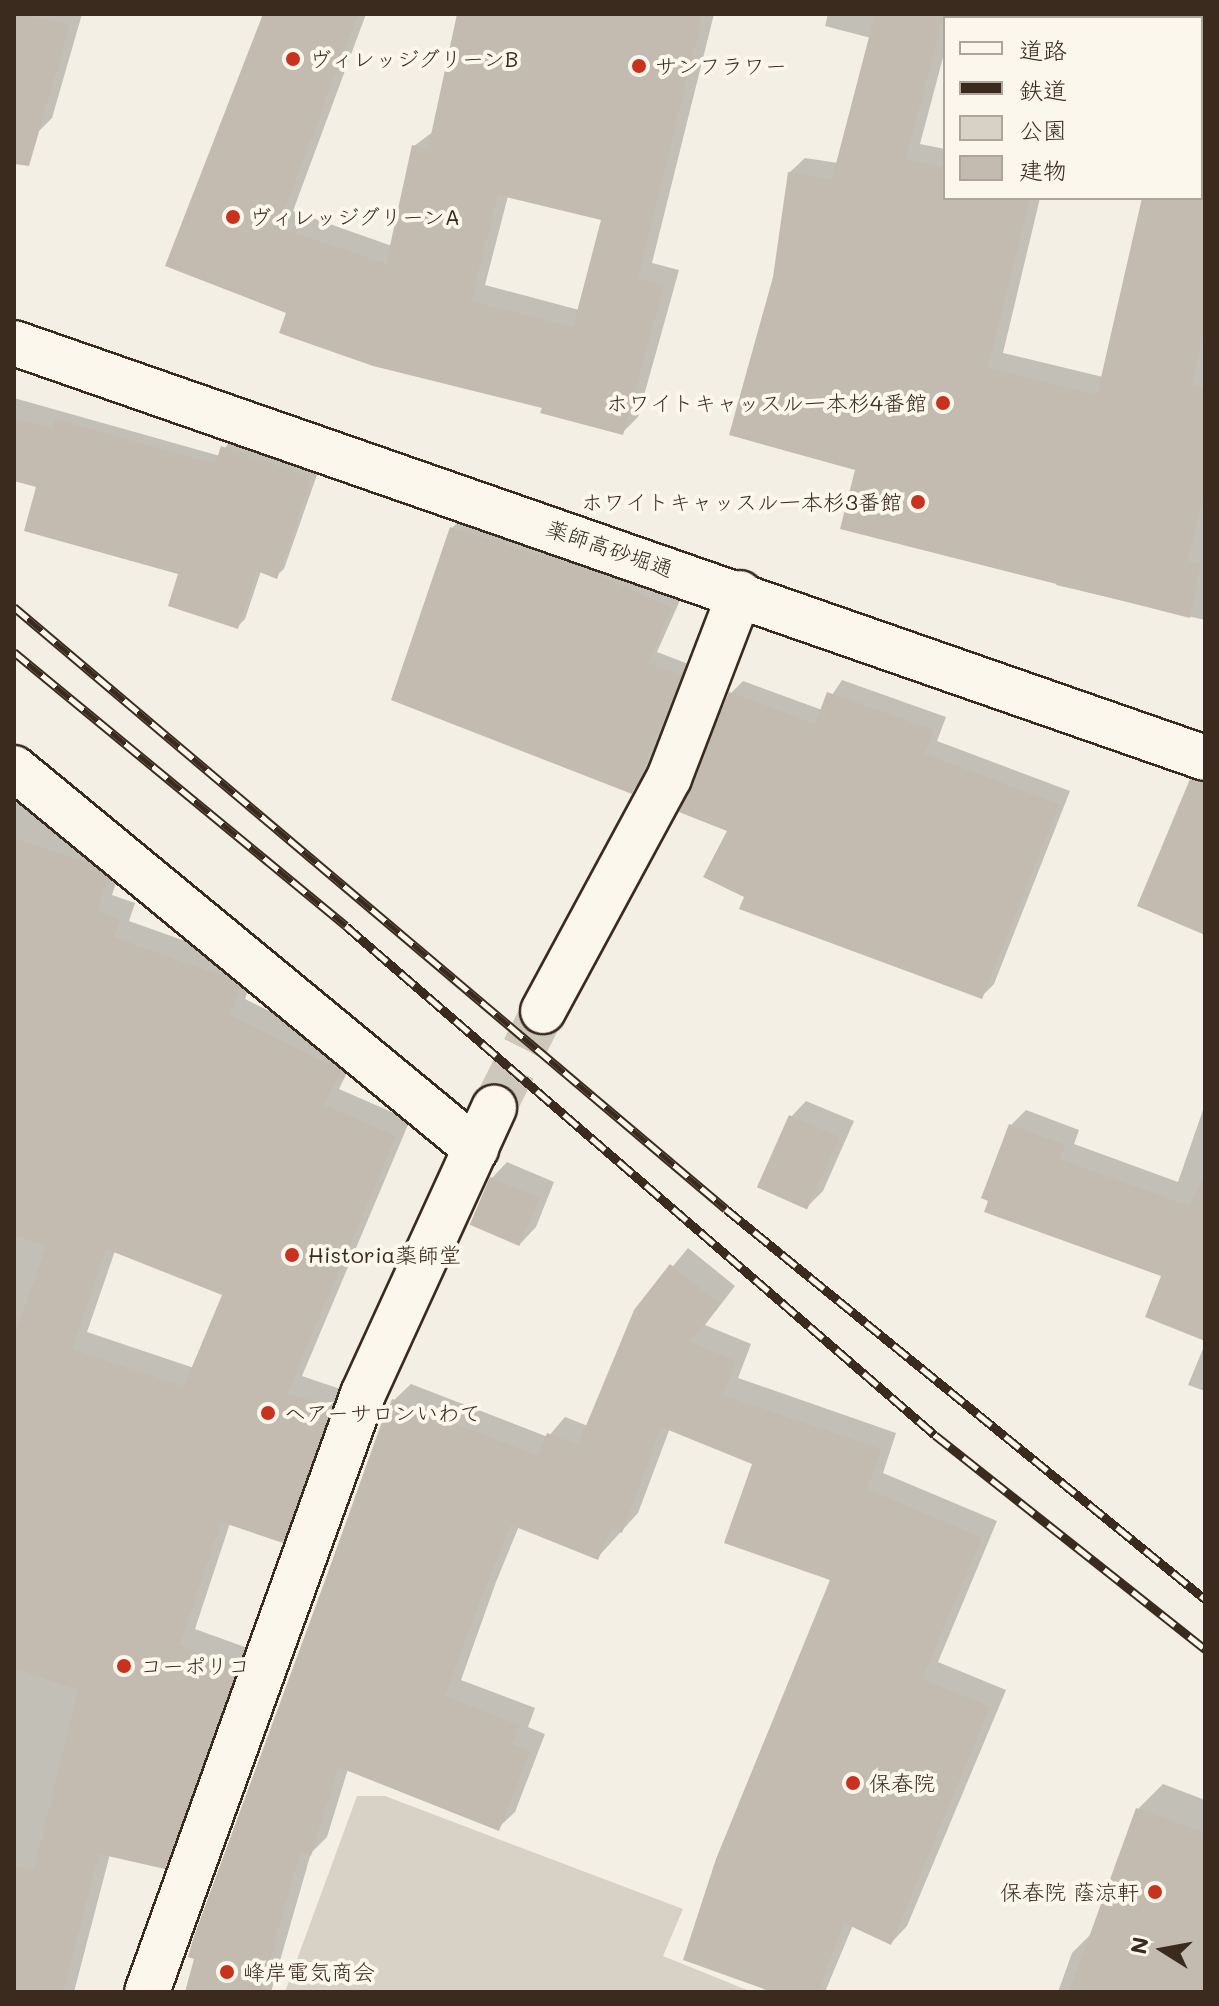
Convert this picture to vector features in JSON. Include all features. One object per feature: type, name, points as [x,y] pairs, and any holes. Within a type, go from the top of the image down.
[{"type":"street","name":"薬師高砂堀通","points":[[14,343],[740,593],[1205,758]]},
{"type":"street","points":[[543,1011],[669,778],[740,593]]},
{"type":"street","points":[[14,768],[476,1149]]},
{"type":"street","points":[[147,1992],[363,1394],[494,1108]]},
{"type":"green space","points":[[357,1796],[385,1796],[683,1909],[663,1956],[752,1992],[285,1992]]},
{"type":"building","points":[[14,14],[70,24],[29,166],[14,164]]},
{"type":"building","points":[[263,14],[358,14],[278,227],[386,264],[412,145],[428,149],[457,14],[703,14],[638,278],[664,285],[623,435],[540,413],[542,408],[373,366],[279,333],[286,313],[165,266]],"holes":[[[498,195],[601,220],[573,327],[471,301]]]},
{"type":"building","points":[[875,14],[944,14],[906,159],[943,167],[943,200],[1030,200],[988,368],[1097,395],[1142,200],[1205,198],[1205,327],[1192,384],[1205,387],[1205,491],[1188,561],[1201,564],[1190,618],[840,529],[855,470],[729,435],[773,277],[788,172],[832,179]]},
{"type":"building","points":[[14,419],[53,428],[55,419],[215,464],[221,446],[312,477],[277,579],[257,571],[238,629],[168,606],[178,574],[24,531],[36,487],[14,481]]},
{"type":"building","points":[[450,527],[587,570],[672,608],[648,663],[682,675],[632,794],[391,700]]},
{"type":"building","points":[[729,692],[815,724],[827,692],[934,730],[925,754],[1059,804],[982,999],[739,909],[744,897],[703,877],[727,831],[679,812]]},
{"type":"building","points":[[1190,779],[1205,782],[1205,935],[1137,906]]},
{"type":"building","points":[[14,838],[89,863],[108,878],[97,911],[120,920],[114,937],[230,979],[240,987],[230,1015],[341,1071],[324,1105],[396,1136],[287,1393],[332,1407],[283,1543],[221,1522],[180,1645],[238,1666],[165,1869],[99,1854],[63,1992],[14,1992],[14,1865],[34,1870],[78,1690],[14,1668],[14,1338],[46,1246],[14,1235]],"holes":[[[106,1249],[222,1295],[184,1386],[72,1349]]]},
{"type":"building","points":[[789,1115],[839,1137],[807,1210],[757,1187]]},
{"type":"building","points":[[1009,1124],[1065,1145],[1060,1159],[1189,1206],[1205,1174],[1205,1341],[1145,1317],[1161,1276],[984,1212],[988,1201],[981,1198]]},
{"type":"building","points":[[490,1177],[540,1198],[519,1246],[470,1225]]},
{"type":"building","points":[[670,1264],[720,1304],[690,1342],[736,1361],[723,1395],[881,1449],[867,1489],[982,1538],[922,1679],[990,1707],[891,1945],[844,1923],[818,1992],[772,1992],[683,1960],[716,1859],[830,1580],[724,1543],[752,1464],[661,1427],[622,1533],[611,1528],[598,1560],[511,1525],[480,1601],[445,1696],[519,1725],[512,1744],[530,1751],[499,1831],[338,1767],[311,1856],[300,1852],[261,1992],[185,1992],[194,1959],[188,1957],[193,1939],[392,1399],[538,1456],[547,1433],[578,1445],[634,1310]]},
{"type":"building","name":"保春院 蔭涼軒","points":[[1136,1808],[1205,1833],[1205,1992],[1069,1992]]},
{"type":"tunnel","points":[[494,1108],[543,1011]]},
{"type":"railway","points":[[14,607],[726,1209],[1205,1599]]},
{"type":"railway","points":[[14,652],[346,926],[935,1435],[1205,1649]]},
{"type":"place","name":"ヴィレッジグリーンB","points":[[293,59]]},
{"type":"place","name":"サンフラワー","points":[[639,66]]},
{"type":"place","name":"ヴィレッジグリーンA","points":[[233,217]]},
{"type":"place","name":"ホワイトキャッスル一本杉4番館","points":[[943,403]]},
{"type":"place","name":"ホワイトキャッスル一本杉3番館","points":[[918,502]]},
{"type":"place","name":"Historia薬師堂","points":[[292,1255]]},
{"type":"place","name":"ヘアーサロンいわて","points":[[268,1413]]},
{"type":"place","name":"コーポリコ","points":[[124,1666]]},
{"type":"place","name":"保春院","points":[[853,1783]]},
{"type":"place","name":"保春院 蔭涼軒","points":[[1155,1892]]},
{"type":"place","name":"峰岸電気商会","points":[[227,1972]]}]
